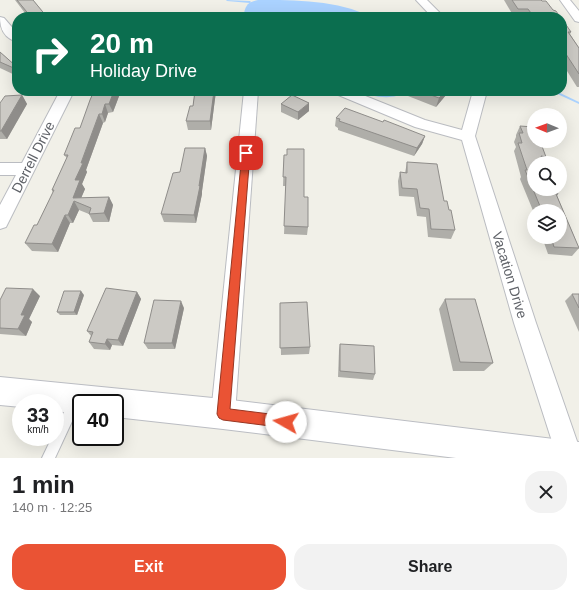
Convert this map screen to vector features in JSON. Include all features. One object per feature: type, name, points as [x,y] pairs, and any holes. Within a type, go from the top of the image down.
[{"type":"street","points":[[421,0],[433,12]]},
{"type":"street","points":[[565,0],[579,19]]},
{"type":"street","points":[[0,20],[12,34]]},
{"type":"street","name":"Derrell Drive","points":[[0,222],[64,96]]},
{"type":"street","points":[[223,414],[252,96]]},
{"type":"street","points":[[354,96],[450,134],[468,136],[479,96]]},
{"type":"street","name":"Vacation Drive","points":[[468,136],[525,323],[575,457]]},
{"type":"street","points":[[0,169],[27,169]]},
{"type":"street","points":[[0,391],[72,398]]},
{"type":"street","points":[[124,404],[223,414],[575,457]]},
{"type":"lane","points":[[48,458],[72,409]]},
{"type":"water","points":[[258,0],[316,2],[345,7],[360,12],[244,12],[247,5]]},
{"type":"water","points":[[375,96],[395,96],[388,97]]},
{"type":"building","points":[[17,0],[33,0],[43,12],[27,12]]},
{"type":"building","points":[[512,0],[546,1],[553,10],[557,12],[530,12],[528,9],[518,9]]},
{"type":"building","points":[[567,26],[571,32],[568,32],[579,48],[579,74],[567,56]]},
{"type":"building","points":[[0,52],[12,63],[12,67],[0,62]]},
{"type":"building","points":[[5,96],[21,96],[0,131],[0,103]]},
{"type":"building","points":[[92,96],[112,96],[109,104],[105,104],[102,114],[99,114],[81,163],[83,163],[75,180],[80,180],[73,198],[109,197],[104,213],[89,214],[91,208],[74,201],[68,215],[65,215],[52,244],[25,243],[34,225],[37,225],[54,190],[52,190],[68,155],[64,155],[75,128],[80,128]]},
{"type":"building","points":[[194,96],[213,96],[210,121],[186,121],[190,106],[193,106]]},
{"type":"building","points":[[291,96],[294,96],[309,103],[298,112],[281,104]]},
{"type":"building","points":[[345,108],[383,122],[384,120],[425,136],[417,148],[339,121],[340,119],[336,118]]},
{"type":"building","points":[[520,126],[527,126],[527,148],[543,148],[546,156],[527,156],[527,170],[518,143],[522,143],[519,133],[523,133]]},
{"type":"building","points":[[185,148],[205,148],[200,186],[194,215],[161,214],[173,173],[180,172]]},
{"type":"building","points":[[287,149],[304,149],[304,197],[308,197],[308,227],[284,226],[286,177],[283,177],[284,155],[287,155]]},
{"type":"building","points":[[407,162],[437,164],[444,201],[447,201],[449,210],[451,210],[455,230],[431,229],[429,209],[420,208],[417,189],[402,188],[400,172],[407,173]]},
{"type":"building","points":[[536,196],[557,196],[560,204],[539,204]]},
{"type":"building","points":[[567,220],[579,248],[554,247],[553,244],[567,244]]},
{"type":"building","points":[[6,288],[33,289],[21,315],[25,315],[18,329],[0,328],[0,300]]},
{"type":"building","points":[[106,288],[137,292],[118,340],[107,339],[105,344],[89,342],[93,332],[87,331]]},
{"type":"building","points":[[64,291],[81,291],[74,312],[57,312]]},
{"type":"building","points":[[572,294],[579,294],[579,308]]},
{"type":"building","points":[[445,299],[475,299],[493,363],[460,362]]},
{"type":"building","points":[[154,300],[181,301],[172,343],[144,343]]},
{"type":"building","points":[[307,302],[310,347],[280,348],[280,303]]},
{"type":"building","points":[[340,344],[374,346],[375,374],[340,371]]},
{"type":"waterway","points":[[227,0],[250,2]]},
{"type":"waterway","points":[[564,96],[579,103]]},
{"type":"route","points":[[246,153],[223,414],[286,422]]}]
